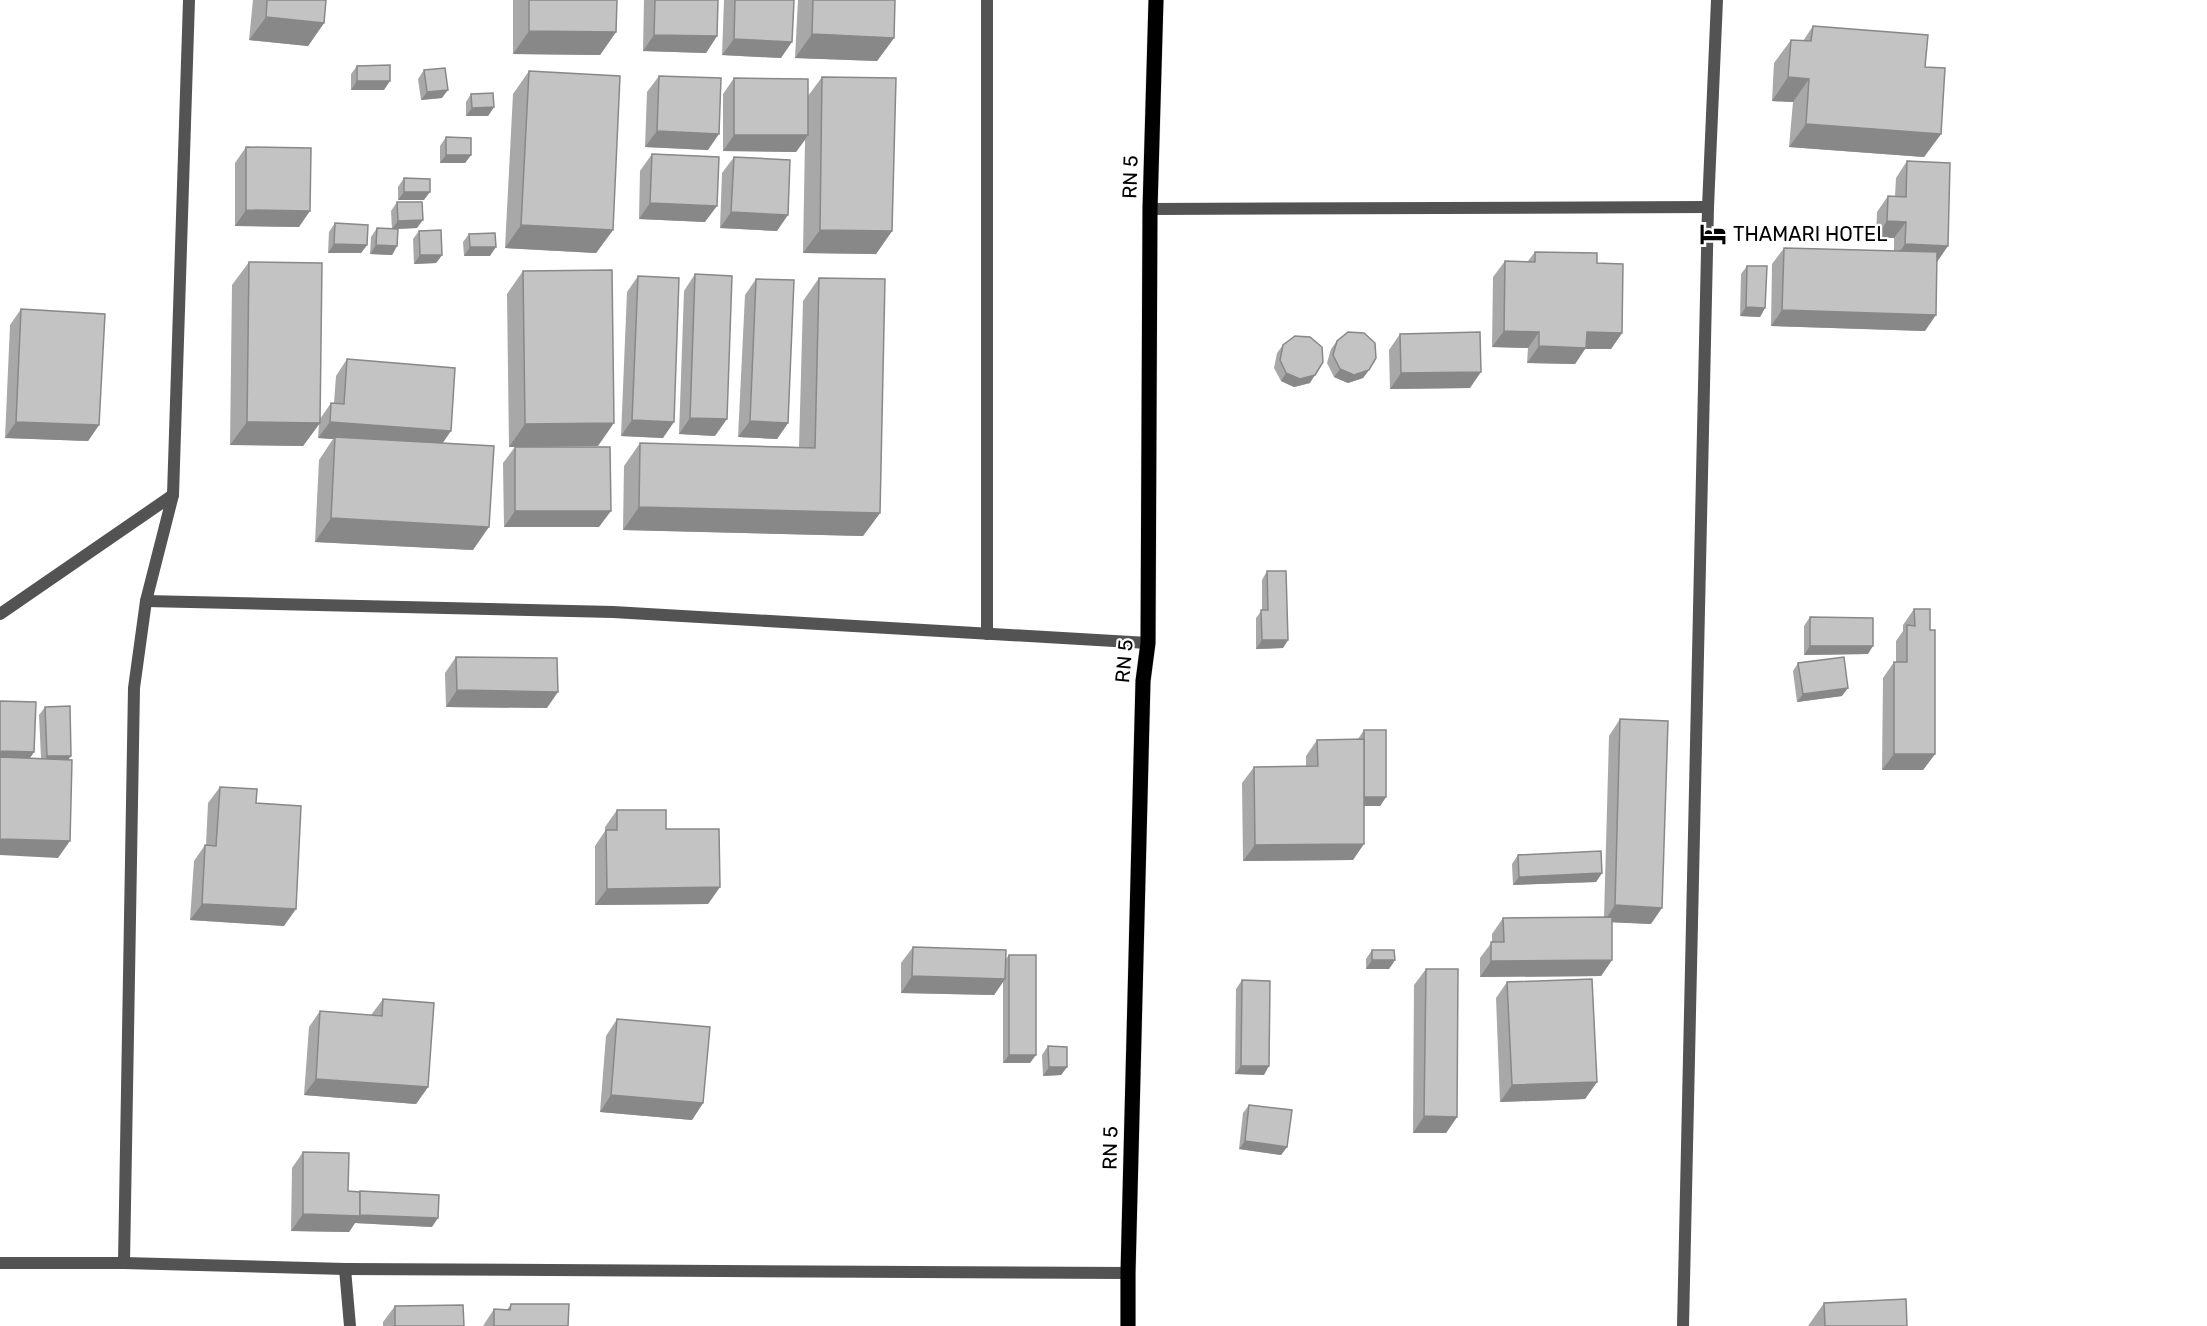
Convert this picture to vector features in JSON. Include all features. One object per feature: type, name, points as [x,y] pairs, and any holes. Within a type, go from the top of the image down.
[{"type":"main road","name":"RN 5","points":[[1128,1326],[1143,681],[1148,643],[1150,209],[1156,0]]},
{"type":"street","points":[[124,1263],[134,688],[146,601],[173,495],[189,0]]},
{"type":"street","points":[[987,0],[987,634]]},
{"type":"street","points":[[1683,1326],[1708,207],[1717,0]]},
{"type":"street","points":[[1150,209],[1708,207]]},
{"type":"street","points":[[0,614],[173,495]]},
{"type":"street","points":[[146,601],[602,612],[1148,643]]},
{"type":"street","points":[[0,1263],[124,1263],[345,1269],[1128,1273]]},
{"type":"street","points":[[345,1269],[350,1326]]},
{"type":"building","points":[[267,0],[326,0],[324,23],[266,17]]},
{"type":"building","points":[[529,0],[617,0],[616,32],[529,31]]},
{"type":"building","points":[[655,0],[718,0],[717,36],[654,35]]},
{"type":"building","points":[[735,0],[794,0],[792,42],[734,39]]},
{"type":"building","points":[[813,0],[895,0],[894,38],[812,34]]},
{"type":"building","points":[[1813,26],[1928,35],[1925,67],[1945,68],[1941,134],[1806,124],[1809,79],[1788,77],[1791,40],[1811,41]]},
{"type":"building","points":[[390,65],[390,81],[357,81],[357,66]]},
{"type":"building","points":[[445,68],[448,90],[427,92],[424,70]]},
{"type":"building","points":[[529,71],[620,76],[613,230],[521,225]]},
{"type":"building","points":[[659,76],[721,78],[719,134],[657,131]]},
{"type":"building","points":[[822,77],[896,78],[892,231],[820,230]]},
{"type":"building","points":[[734,78],[808,79],[808,135],[734,135]]},
{"type":"building","points":[[493,93],[494,107],[472,108],[471,94]]},
{"type":"building","points":[[446,137],[471,138],[471,155],[446,155]]},
{"type":"building","points":[[246,147],[311,148],[310,211],[246,210]]},
{"type":"building","points":[[652,154],[719,157],[717,206],[650,203]]},
{"type":"building","points":[[734,157],[790,160],[788,215],[731,212]]},
{"type":"building","points":[[1907,161],[1950,163],[1948,246],[1905,244],[1906,222],[1887,221],[1888,196],[1906,197]]},
{"type":"building","points":[[404,178],[430,179],[430,192],[404,192]]},
{"type":"building","points":[[397,202],[422,202],[423,220],[398,221]]},
{"type":"building","points":[[335,223],[368,225],[367,245],[334,244]]},
{"type":"building","points":[[377,228],[398,229],[397,246],[376,245]]},
{"type":"building","points":[[441,230],[442,255],[420,255],[419,231]]},
{"type":"building","points":[[495,233],[496,247],[470,247],[469,234]]},
{"type":"building","points":[[1784,248],[1937,252],[1936,315],[1782,310]]},
{"type":"building","points":[[1535,252],[1597,253],[1597,263],[1623,264],[1622,333],[1587,332],[1586,348],[1539,346],[1539,332],[1504,331],[1505,261],[1535,262]]},
{"type":"building","points":[[249,262],[322,263],[320,423],[247,422]]},
{"type":"building","points":[[1747,266],[1767,266],[1765,308],[1746,307]]},
{"type":"building","points":[[612,270],[614,423],[525,424],[523,271]]},
{"type":"building","points":[[695,274],[732,276],[727,419],[690,418]]},
{"type":"building","points":[[638,276],[679,278],[674,422],[632,420]]},
{"type":"building","points":[[819,278],[885,279],[880,513],[639,507],[640,443],[815,448]]},
{"type":"building","points":[[756,279],[794,280],[788,423],[750,421]]},
{"type":"building","points":[[21,309],[105,314],[99,425],[16,422]]},
{"type":"building","points":[[1348,332],[1364,333],[1375,343],[1376,358],[1369,370],[1354,375],[1340,369],[1333,355],[1337,341]]},
{"type":"building","points":[[1480,332],[1481,372],[1401,373],[1400,334]]},
{"type":"building","points":[[1295,336],[1310,337],[1322,347],[1323,362],[1315,375],[1300,379],[1286,373],[1280,360],[1283,345]]},
{"type":"building","points":[[347,359],[455,368],[451,431],[330,422],[331,403],[344,404]]},
{"type":"building","points":[[335,437],[494,446],[489,527],[331,518]]},
{"type":"building","points":[[515,447],[610,447],[611,511],[515,511]]},
{"type":"building","points":[[1267,571],[1286,571],[1288,640],[1262,640],[1261,610],[1268,610]]},
{"type":"building","points":[[1914,609],[1930,609],[1930,630],[1935,630],[1935,754],[1894,754],[1894,662],[1907,662],[1907,625],[1915,626]]},
{"type":"building","points":[[1810,617],[1873,618],[1873,646],[1810,646]]},
{"type":"building","points":[[456,657],[557,658],[558,692],[457,690]]},
{"type":"building","points":[[1844,657],[1848,688],[1803,694],[1798,663]]},
{"type":"building","points":[[0,701],[36,702],[34,752],[0,751]]},
{"type":"building","points":[[70,706],[71,756],[47,756],[45,707]]},
{"type":"building","points":[[1620,719],[1668,721],[1662,908],[1615,905]]},
{"type":"building","points":[[1364,730],[1386,730],[1386,797],[1364,797]]},
{"type":"building","points":[[1364,739],[1364,844],[1255,845],[1254,767],[1318,766],[1317,740]]},
{"type":"building","points":[[0,757],[72,760],[70,841],[0,839]]},
{"type":"building","points":[[220,787],[257,789],[256,803],[301,806],[296,909],[202,904],[205,845],[216,846]]},
{"type":"building","points":[[617,810],[666,810],[666,829],[719,829],[720,887],[607,889],[606,830],[617,830]]},
{"type":"building","points":[[1601,851],[1602,873],[1519,877],[1518,855]]},
{"type":"building","points":[[1612,917],[1612,960],[1491,961],[1491,942],[1504,942],[1503,918]]},
{"type":"building","points":[[913,947],[1006,950],[1005,979],[912,976]]},
{"type":"building","points":[[1372,950],[1394,950],[1395,960],[1372,960]]},
{"type":"building","points":[[1009,955],[1036,955],[1036,1055],[1009,1055]]},
{"type":"building","points":[[1426,969],[1458,969],[1457,1117],[1424,1116]]},
{"type":"building","points":[[1592,979],[1597,1082],[1512,1085],[1507,982]]},
{"type":"building","points":[[1242,980],[1270,981],[1269,1066],[1241,1066]]},
{"type":"building","points":[[383,999],[434,1003],[428,1087],[316,1079],[320,1011],[382,1016]]},
{"type":"building","points":[[617,1019],[710,1027],[703,1103],[611,1095]]},
{"type":"building","points":[[1048,1046],[1067,1047],[1067,1067],[1049,1067]]},
{"type":"building","points":[[1249,1105],[1292,1110],[1287,1147],[1245,1141]]},
{"type":"building","points":[[303,1152],[349,1153],[348,1191],[360,1192],[360,1216],[303,1214]]},
{"type":"building","points":[[360,1191],[439,1195],[438,1218],[360,1215]]},
{"type":"building","points":[[1906,1299],[1907,1326],[1825,1326],[1824,1303]]},
{"type":"building","points":[[511,1304],[569,1304],[568,1326],[494,1326],[494,1309],[510,1310]]},
{"type":"building","points":[[463,1305],[464,1326],[395,1326],[395,1306]]},
{"type":"place","name":"THAMARI HOTEL","points":[[1713,234]]}]
